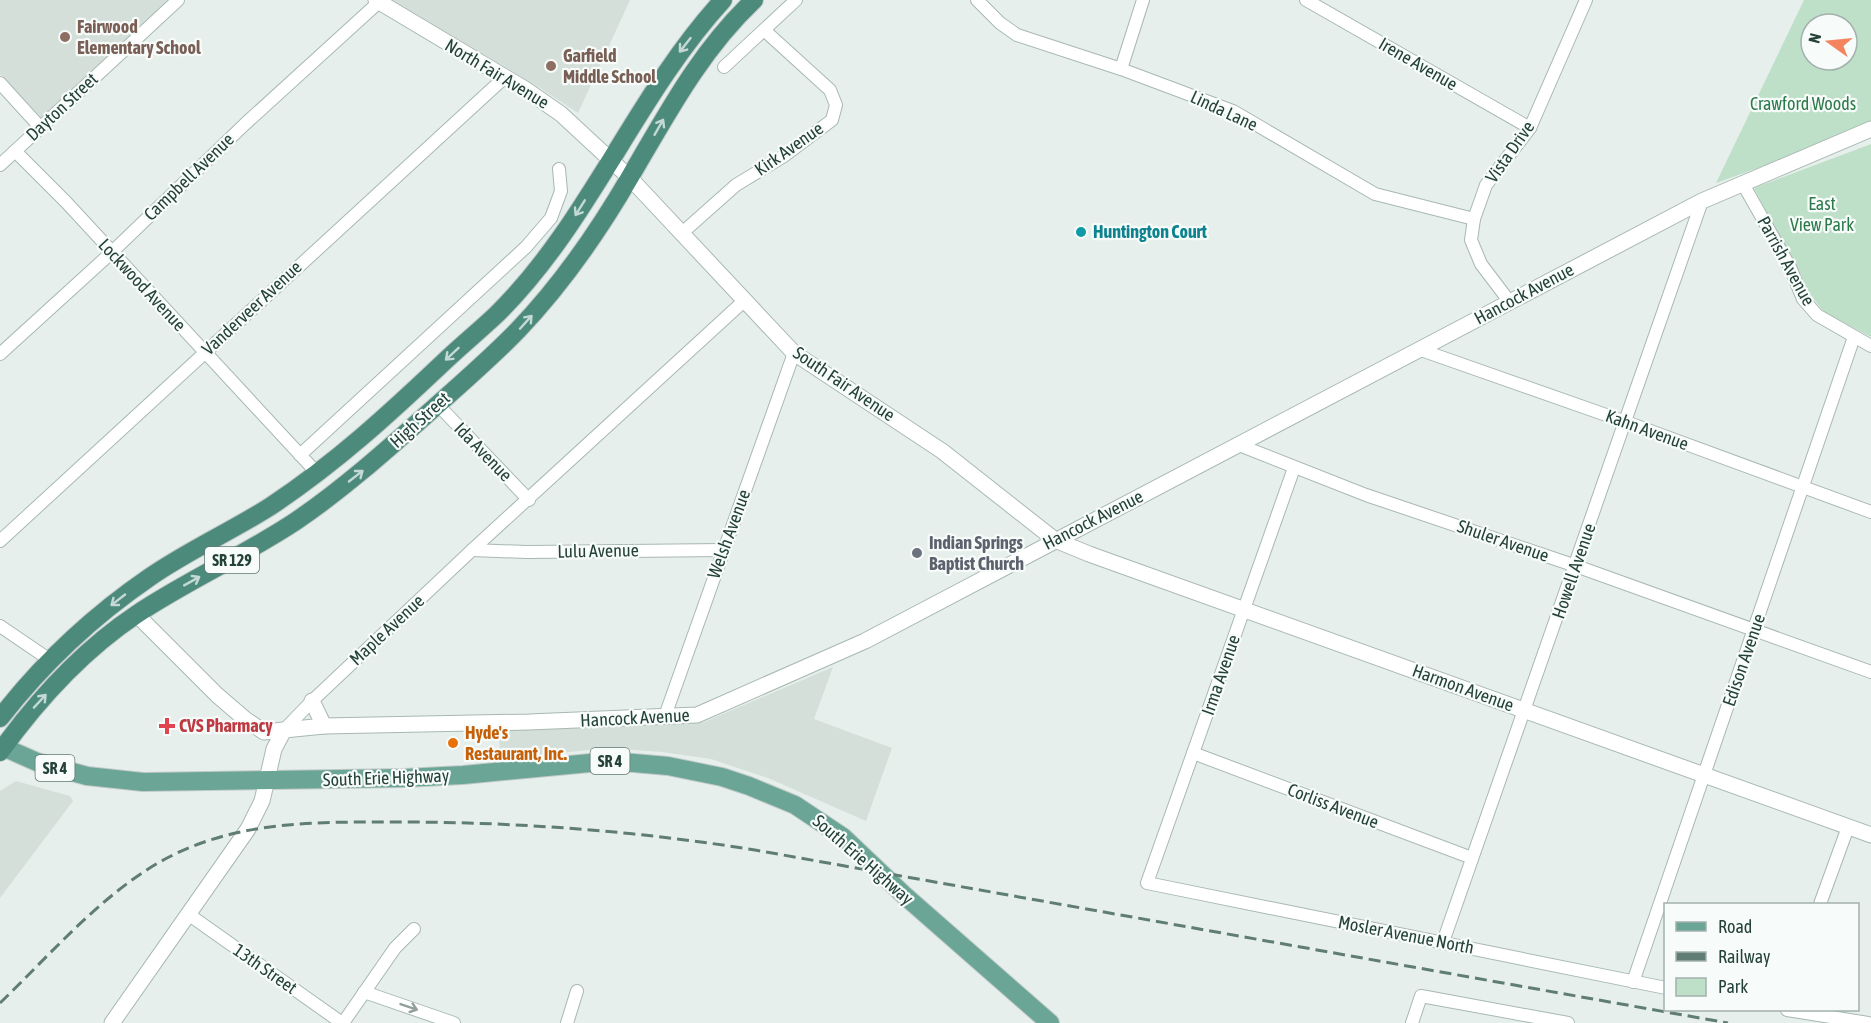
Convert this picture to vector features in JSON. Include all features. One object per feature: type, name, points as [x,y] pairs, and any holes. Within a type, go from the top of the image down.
[{"type":"highway","name":"High Street","points":[[0,718],[50,660],[93,620],[151,576],[269,507],[317,473],[391,413],[496,314],[527,282],[568,227],[676,56],[723,0]]},
{"type":"highway","name":"High Street","points":[[1,748],[26,716],[103,638],[136,614],[250,550],[297,520],[377,459],[517,331],[558,286],[588,245],[692,73],[714,43],[754,0]]},
{"type":"main road","name":"South Erie Highway","points":[[1,748],[54,768],[110,780],[143,782],[453,776],[611,761],[668,766],[722,777],[759,789],[795,805],[843,837],[904,895],[1049,1022]]},
{"type":"street","name":"Dayton Street","points":[[0,165],[178,0]]},
{"type":"street","points":[[724,67],[796,0]]},
{"type":"street","name":"Linda Lane","points":[[977,0],[1000,23],[1017,35],[1121,69],[1233,111],[1375,194],[1474,219]]},
{"type":"street","points":[[1121,69],[1143,0]]},
{"type":"street","name":"Irene Avenue","points":[[1306,0],[1530,128]]},
{"type":"street","name":"Vista Drive","points":[[1509,301],[1482,264],[1471,240],[1474,219],[1486,185],[1530,128],[1586,0]]},
{"type":"street","name":"North Fair Avenue","points":[[378,1],[549,104],[630,178]]},
{"type":"street","name":"Campbell Avenue","points":[[0,354],[378,1]]},
{"type":"street","name":"Kirk Avenue","points":[[682,234],[736,185],[784,156],[832,120],[836,105],[830,90],[764,30]]},
{"type":"street","name":"Vanderveer Avenue","points":[[0,541],[505,77]]},
{"type":"street","points":[[0,83],[40,127]]},
{"type":"street","name":"Hancock Avenue","points":[[136,614],[203,682],[245,720],[264,732],[324,726],[529,722],[697,715],[865,641],[1702,201],[1871,129]]},
{"type":"street","name":"Lockwood Avenue","points":[[15,151],[66,202],[317,473]]},
{"type":"street","points":[[300,455],[526,247],[550,218],[561,191],[559,169]]},
{"type":"street","name":"South Fair Avenue","points":[[630,178],[794,353],[942,451],[1055,540]]},
{"type":"street","name":"Parrish Avenue","points":[[1743,183],[1790,267],[1803,299],[1817,315],[1871,346]]},
{"type":"street","name":"Howell Avenue","points":[[1443,942],[1702,201]]},
{"type":"street","name":"Maple Avenue","points":[[112,1023],[248,829],[262,801],[274,749],[285,730],[312,701],[471,550],[529,500],[745,300]]},
{"type":"street","name":"Edison Avenue","points":[[1633,982],[1702,775],[1854,337]]},
{"type":"street","name":"Kahn Avenue","points":[[1421,350],[1871,512]]},
{"type":"street","name":"Welsh Avenue","points":[[665,716],[794,353]]},
{"type":"street","name":"Ida Avenue","points":[[438,405],[529,500]]},
{"type":"street","name":"Shuler Avenue","points":[[1239,445],[1366,495],[1575,566],[1871,672]]},
{"type":"street","name":"Irma Avenue","points":[[1147,883],[1294,468]]},
{"type":"street","name":"Harmon Avenue","points":[[1055,540],[1871,835]]},
{"type":"street","name":"Lulu Avenue","points":[[471,550],[527,552],[724,550]]},
{"type":"street","points":[[0,626],[50,660]]},
{"type":"street","points":[[312,701],[324,726]]},
{"type":"street","name":"Corliss Avenue","points":[[1193,753],[1472,858]]},
{"type":"street","points":[[1820,903],[1848,827]]},
{"type":"street","name":"Mosler Avenue North","points":[[1147,883],[1664,988]]},
{"type":"street","name":"13th Street","points":[[188,914],[343,1023]]},
{"type":"street","points":[[343,1023],[395,948],[414,929]]},
{"type":"street","points":[[567,1023],[577,991]]},
{"type":"street","points":[[364,992],[454,1023]]},
{"type":"street","points":[[1412,1023],[1421,996],[1520,1018],[1568,1023]]},
{"type":"street","points":[[1793,1011],[1868,1023]]},
{"type":"shaded area","name":"Fairwood Elementary School","points":[[0,0],[170,0],[44,117],[41,117],[0,74]]},
{"type":"shaded area","name":"Garfield Middle School","points":[[393,0],[630,0],[578,113]]},
{"type":"shaded area","points":[[833,667],[814,719],[892,748],[866,821],[768,778],[711,759],[608,748],[500,759],[499,728],[586,728],[704,722]]},
{"type":"shaded area","points":[[16,781],[70,796],[73,801],[0,898],[0,791]]},
{"type":"green space","name":"Crawford Woods","points":[[1804,0],[1871,0],[1871,127],[1716,183]]},
{"type":"green space","name":"East View Park","points":[[1871,144],[1871,337],[1824,312],[1808,292],[1754,188]]},
{"type":"railway","points":[[0,1003],[81,923],[124,886],[147,869],[198,844],[254,829],[282,825],[340,822],[443,822],[533,826],[711,843],[1728,1023]]},
{"type":"place","name":"Fairwood Elementary School","points":[[65,37]]},
{"type":"place","name":"Garfield Middle School","points":[[551,66]]},
{"type":"place","name":"Huntington Court","points":[[1081,232]]},
{"type":"place","name":"Indian Springs Baptist Church","points":[[917,553]]},
{"type":"place","name":"CVS Pharmacy","points":[[167,726]]},
{"type":"place","name":"Hyde's Restaurant, Inc.","points":[[453,743]]}]
